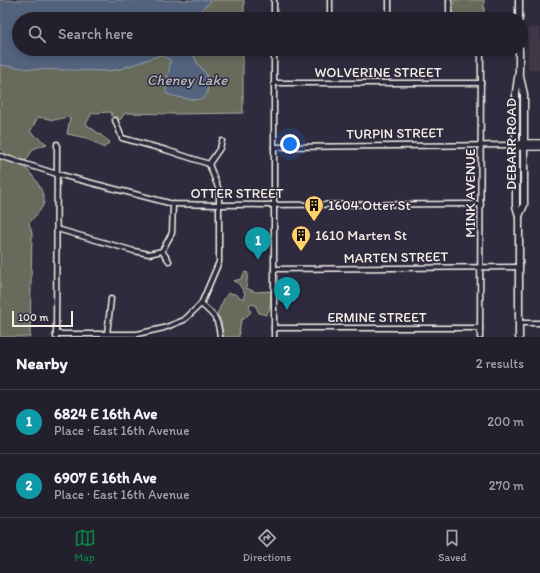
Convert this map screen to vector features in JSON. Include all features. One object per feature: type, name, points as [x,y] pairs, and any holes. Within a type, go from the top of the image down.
[{"type":"main road","points":[[519,0],[519,12]]},
{"type":"main road","name":"DEBARR ROAD","points":[[519,56],[519,71],[516,92],[516,206],[519,216],[519,336]]},
{"type":"main road","name":"DEBARR ROAD","points":[[519,71],[524,94],[524,205],[519,216]]},
{"type":"street","points":[[274,0],[274,12]]},
{"type":"street","points":[[330,0],[330,12]]},
{"type":"street","points":[[389,0],[389,12]]},
{"type":"street","points":[[449,0],[449,12]]},
{"type":"street","points":[[274,56],[274,337]]},
{"type":"street","name":"MINK AVENUE","points":[[480,337],[481,56]]},
{"type":"street","name":"WOLVERINE STREET","points":[[274,83],[481,83]]},
{"type":"street","points":[[115,120],[122,138],[209,164]]},
{"type":"street","points":[[209,164],[220,148],[222,141]]},
{"type":"street","name":"TURPIN STREET","points":[[274,147],[481,144],[524,145],[540,143]]},
{"type":"street","points":[[57,144],[56,335],[137,334],[164,328],[184,320],[201,304],[219,262],[219,190],[209,164]]},
{"type":"street","name":"TURPIN STREET","points":[[524,145],[540,147]]},
{"type":"street","name":"OTTER STREET","points":[[0,156],[57,174],[173,204],[481,204]]},
{"type":"street","points":[[56,229],[149,254],[162,251],[172,233],[173,204]]},
{"type":"street","points":[[162,251],[169,261]]},
{"type":"street","name":"MARTEN STREET","points":[[274,269],[519,266]]},
{"type":"street","points":[[107,334],[111,299]]},
{"type":"street","points":[[201,304],[216,316],[220,337]]},
{"type":"street","points":[[519,323],[540,324]]},
{"type":"street","name":"ERMINE STREET","points":[[274,328],[480,328]]},
{"type":"shaded area","points":[[528,28],[540,28],[540,70],[528,70]]},
{"type":"green space","points":[[212,0],[244,0],[244,12],[196,12]]},
{"type":"green space","points":[[454,0],[484,0],[484,12],[453,12]]},
{"type":"green space","points":[[158,56],[163,56],[170,60],[171,66],[166,90],[206,74],[197,63],[194,56],[243,56],[243,113],[125,113],[121,119],[113,120],[111,112],[92,113],[86,124],[110,142],[104,148],[87,138],[67,134],[70,118],[68,117],[54,120],[38,117],[30,132],[47,144],[33,149],[26,161],[9,156],[0,149],[0,65],[109,71],[120,69]]},
{"type":"green space","points":[[0,158],[19,163],[25,167],[37,182],[44,198],[44,203],[41,208],[29,223],[32,233],[30,337],[0,337]]},
{"type":"green space","points":[[245,272],[248,273],[246,288],[256,292],[271,291],[270,308],[266,315],[259,313],[255,305],[250,304],[249,308],[251,312],[244,319],[242,319],[239,337],[223,337],[221,322],[217,314],[228,293],[235,294],[243,299],[245,293],[238,283],[233,281],[241,279]]},
{"type":"water","name":"Cheney Lake","points":[[0,0],[212,0],[197,12],[12,12],[12,56],[158,56],[120,69],[109,71],[30,69],[0,65]]},
{"type":"water","name":"Cheney Lake","points":[[163,56],[194,56],[197,63],[206,74],[208,80],[207,94],[202,99],[167,94],[166,82],[170,60]]},
{"type":"place","name":"1604 Otter St","points":[[314,222]]},
{"type":"place","name":"1610 Marten St","points":[[301,252]]},
{"type":"place","name":"6824 E 16th Ave","points":[[258,260]]},
{"type":"place","name":"6907 E 16th Ave","points":[[287,310]]}]
